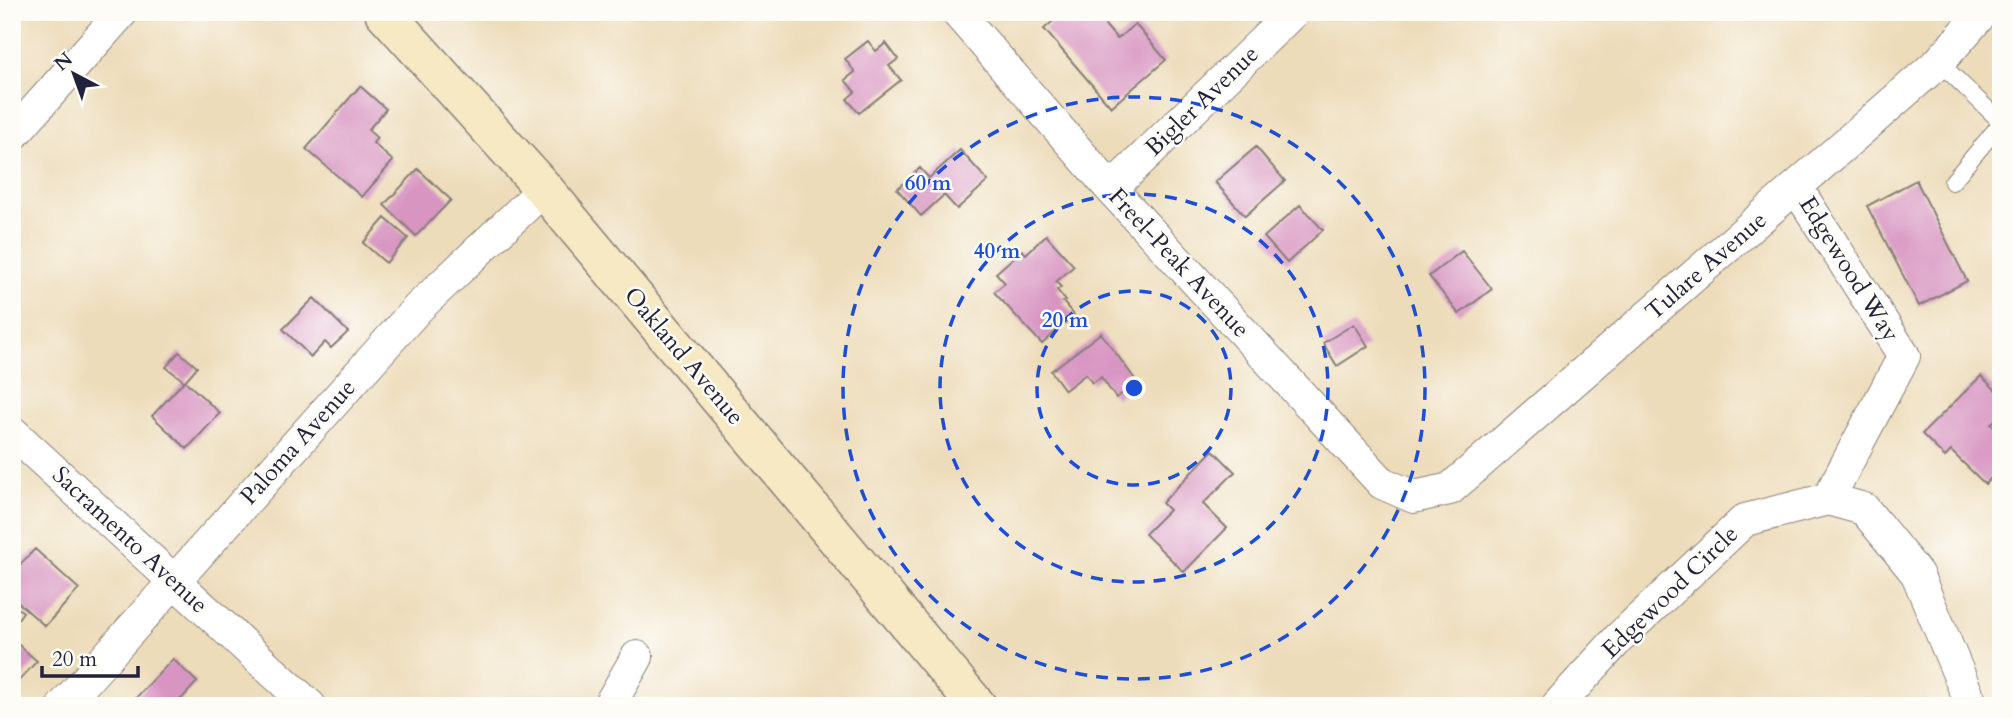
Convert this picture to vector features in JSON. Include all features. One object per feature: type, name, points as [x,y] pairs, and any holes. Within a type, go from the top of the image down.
[{"type":"street","points":[[12,136],[122,12]]},
{"type":"street","name":"Oakland Avenue","points":[[384,12],[544,189],[977,706]]},
{"type":"street","name":"Freel-Peak Avenue","points":[[957,12],[1111,189],[1382,483],[1415,496]]},
{"type":"street","name":"Bigler Avenue","points":[[1111,189],[1293,12]]},
{"type":"street","name":"Tulare Avenue","points":[[1415,496],[1450,489],[1939,62],[1983,12]]},
{"type":"street","name":"Edgewood Way","points":[[1796,187],[1904,356],[1828,499]]},
{"type":"street","name":"Paloma Avenue","points":[[63,706],[418,308],[544,189]]},
{"type":"street","name":"Sacramento Avenue","points":[[12,432],[310,706]]},
{"type":"street","name":"Edgewood Circle","points":[[1557,706],[1619,638],[1745,520],[1828,499],[1864,509],[1917,574],[1972,706]]},
{"type":"street","points":[[609,706],[637,657]]},
{"type":"lane","points":[[1939,62],[2001,122],[1952,182]]},
{"type":"building","points":[[1063,12],[1094,12],[1117,39],[1135,24],[1166,60],[1111,107],[1044,29]]},
{"type":"building","points":[[868,41],[876,51],[886,43],[898,59],[889,66],[901,80],[859,113],[847,99],[855,92],[845,80],[855,72],[845,59]]},
{"type":"building","points":[[360,86],[386,109],[368,130],[377,138],[373,143],[393,161],[362,197],[306,149]]},
{"type":"building","points":[[1256,147],[1285,181],[1245,216],[1215,182]]},
{"type":"building","points":[[960,150],[988,181],[957,209],[944,195],[921,216],[897,189],[920,168],[929,178]]},
{"type":"building","points":[[418,169],[451,200],[416,236],[384,205]]},
{"type":"building","points":[[1916,180],[1967,281],[1919,306],[1867,206]]},
{"type":"building","points":[[1300,205],[1323,230],[1287,263],[1264,237]]},
{"type":"building","points":[[385,218],[408,238],[386,263],[363,243]]},
{"type":"building","points":[[1046,235],[1074,266],[1056,282],[1061,287],[1057,290],[1066,301],[1063,302],[1074,315],[1042,344],[994,292],[1005,283],[996,273],[1022,250],[1026,254]]},
{"type":"building","points":[[1462,251],[1492,289],[1459,314],[1429,276]]},
{"type":"building","points":[[314,298],[348,332],[331,348],[325,342],[311,357],[283,329]]},
{"type":"building","points":[[1354,324],[1368,346],[1337,366],[1323,343]]},
{"type":"building","points":[[1101,333],[1137,382],[1116,398],[1101,377],[1092,383],[1086,374],[1065,390],[1051,371]]},
{"type":"building","points":[[179,352],[197,367],[185,381],[220,413],[187,449],[152,416],[184,381],[166,367]]},
{"type":"building","points":[[1981,376],[2001,395],[2001,414],[1991,424],[2001,434],[2001,468],[1985,484],[1951,451],[1945,457],[1922,434]]},
{"type":"building","points":[[1213,450],[1235,472],[1203,504],[1227,528],[1184,572],[1145,534],[1169,510],[1162,503]]},
{"type":"building","points":[[35,549],[79,589],[45,626],[12,597],[12,573]]},
{"type":"building","points":[[12,603],[23,612],[12,627]]},
{"type":"building","points":[[12,639],[37,661],[12,688]]},
{"type":"building","points":[[173,659],[197,682],[175,706],[134,706],[131,703]]}]
